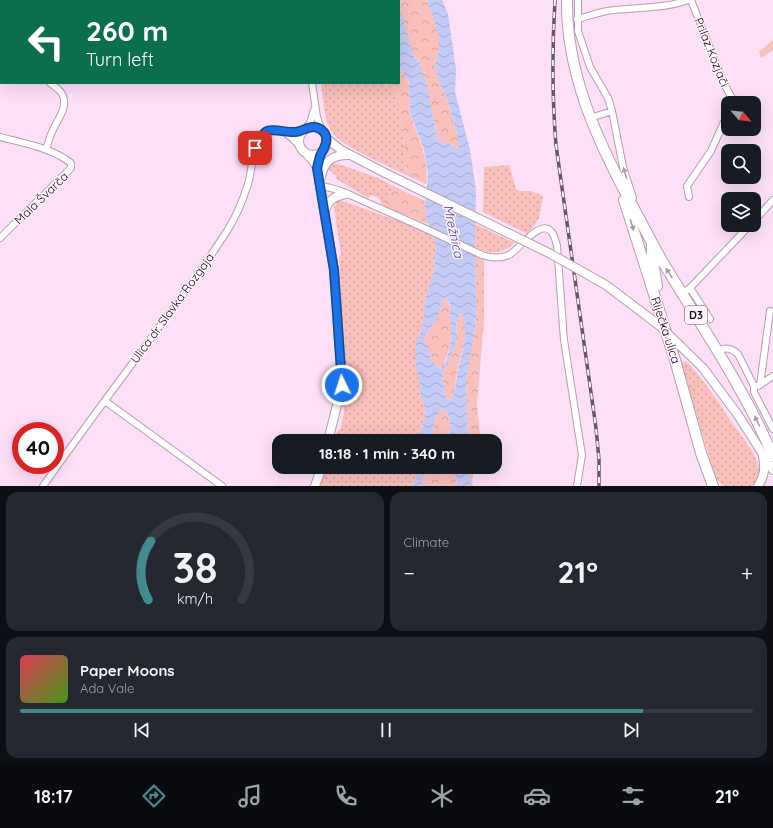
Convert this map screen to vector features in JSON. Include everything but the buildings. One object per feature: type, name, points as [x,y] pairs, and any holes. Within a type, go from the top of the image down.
[{"type":"main road","name":"Riječka ulica","points":[[567,0],[570,47],[580,89],[590,118],[616,175],[652,243],[686,291],[746,400],[773,456]]},
{"type":"main road","name":"Riječka ulica","points":[[616,175],[662,316],[701,453],[713,485]]},
{"type":"main road","points":[[652,243],[652,256],[662,316]]},
{"type":"street","name":"Riječka ulica","points":[[578,0],[578,32],[590,67],[608,98],[623,167],[642,224]]},
{"type":"street","points":[[577,19],[612,10],[677,4],[688,0]]},
{"type":"street","name":"Prilaz Kozjači","points":[[691,0],[724,84],[731,96]]},
{"type":"street","points":[[0,136],[46,150],[52,132],[63,110],[64,102],[63,96],[59,90],[51,84]]},
{"type":"street","points":[[312,84],[318,124],[326,138],[341,150],[549,253],[606,285],[660,326],[702,368],[721,391],[773,470]]},
{"type":"street","points":[[300,146],[299,139],[313,116],[315,105]]},
{"type":"street","points":[[590,118],[612,111]]},
{"type":"street","points":[[282,132],[304,130],[314,127],[321,129]]},
{"type":"street","points":[[689,197],[687,186],[711,151],[721,129]]},
{"type":"street","name":"Ulica dr. Slavka Rozgaja","points":[[43,486],[168,317],[227,231],[248,184],[255,148],[260,138],[265,132],[274,130],[282,132]]},
{"type":"street","points":[[282,132],[293,139],[314,162],[317,168],[325,212],[334,270],[342,385],[330,434]]},
{"type":"street","points":[[317,168],[327,142],[326,138]]},
{"type":"street","points":[[306,153],[315,154],[329,149],[341,150]]},
{"type":"street","name":"Mala Švarča","points":[[0,238],[71,168],[71,163],[64,158],[46,150]]},
{"type":"street","points":[[320,184],[323,168],[329,159],[342,155],[351,156]]},
{"type":"street","points":[[320,184],[405,219],[482,255],[492,258],[510,254],[541,228],[546,228],[553,234],[557,246],[564,340],[582,455],[577,486]]},
{"type":"street","points":[[325,212],[331,199],[336,196],[346,194]]},
{"type":"street","points":[[761,213],[773,200]]},
{"type":"street","points":[[710,319],[686,291],[743,232]]},
{"type":"street","points":[[770,311],[757,385],[754,392],[773,429]]},
{"type":"street","points":[[718,351],[728,348],[734,350],[757,385]]},
{"type":"street","points":[[757,385],[773,376]]},
{"type":"street","points":[[105,401],[222,486]]},
{"type":"street","points":[[758,486],[765,472],[763,454]]},
{"type":"street","points":[[315,486],[319,474]]},
{"type":"green space","points":[[400,0],[427,0],[439,36],[439,49],[435,66],[439,81],[449,104],[459,143],[459,149],[450,144],[442,143],[437,137],[420,64],[412,51],[401,15]]},
{"type":"green space","points":[[773,40],[773,50],[761,58],[759,52]]},
{"type":"green space","points":[[400,66],[409,86],[410,113],[425,156],[427,174],[426,184],[406,175],[405,152],[398,106],[392,84],[400,84]]},
{"type":"green space","points":[[321,84],[392,84],[402,129],[406,175],[354,149],[336,137],[331,131],[324,108]]},
{"type":"green space","points":[[332,163],[378,178],[401,190],[391,191],[382,200],[386,207],[381,203],[379,198],[371,195],[368,198],[335,178],[337,176],[330,171],[329,166]]},
{"type":"green space","points":[[509,165],[516,189],[519,191],[531,191],[543,196],[539,218],[528,234],[483,212],[484,167]]},
{"type":"green space","points":[[401,190],[425,201],[426,218],[428,224],[386,207],[381,200],[391,191]]},
{"type":"green space","points":[[340,200],[401,221],[432,236],[436,244],[434,272],[425,299],[422,329],[416,343],[417,373],[420,381],[420,393],[426,412],[420,434],[336,434],[341,428],[344,411],[341,396],[344,367],[339,256],[341,255],[334,207],[337,201]]},
{"type":"green space","points":[[475,224],[515,243],[500,252],[491,252],[475,247]]},
{"type":"green space","points":[[475,256],[484,260],[484,319],[477,405],[480,434],[468,434],[466,382],[476,316]]},
{"type":"green space","points":[[446,297],[451,313],[451,333],[448,353],[440,369],[431,359],[424,337],[436,319],[443,299]]},
{"type":"green space","points":[[461,310],[464,317],[465,332],[463,348],[457,371],[455,390],[451,401],[445,396],[442,373],[454,349],[457,339],[456,324]]},
{"type":"green space","points":[[686,361],[712,393],[749,446],[759,467],[757,480],[754,485],[724,486],[715,476],[682,366],[682,363]]},
{"type":"green space","points":[[442,408],[446,411],[449,419],[450,434],[431,434],[437,415]]},
{"type":"green space","points":[[324,474],[417,474],[411,486],[320,486]]},
{"type":"green space","points":[[425,474],[455,474],[457,486],[422,486]]},
{"type":"green space","points":[[470,474],[474,474],[473,486],[471,486]]},
{"type":"water","name":"Mrežnica","points":[[427,0],[442,0],[448,14],[456,69],[455,92],[470,150],[476,190],[476,316],[466,382],[468,434],[450,434],[448,415],[442,408],[437,415],[431,434],[420,434],[426,412],[420,393],[420,381],[417,373],[415,358],[416,343],[422,329],[425,299],[434,272],[436,244],[426,218],[425,208],[428,173],[424,150],[410,112],[409,82],[400,67],[400,10],[414,56],[420,64],[427,85],[437,137],[442,143],[450,144],[459,149],[459,143],[449,104],[439,81],[435,66],[439,49],[439,36]],"holes":[[[446,297],[450,305],[451,340],[447,359],[440,369],[431,359],[424,337],[436,319],[443,299]],[[461,311],[465,325],[463,348],[455,389],[451,401],[445,396],[442,373],[454,349],[457,339],[456,324]]]},
{"type":"water","points":[[417,474],[425,474],[422,486],[411,486]]},
{"type":"water","points":[[455,474],[470,474],[471,486],[457,486]]},
{"type":"railway","points":[[555,0],[553,72],[556,145],[596,428],[599,460],[599,486]]},
{"type":"route","points":[[255,148],[265,132],[270,130],[302,132],[305,129],[314,127],[321,129],[325,134],[327,142],[317,168],[334,270],[342,385]]}]
